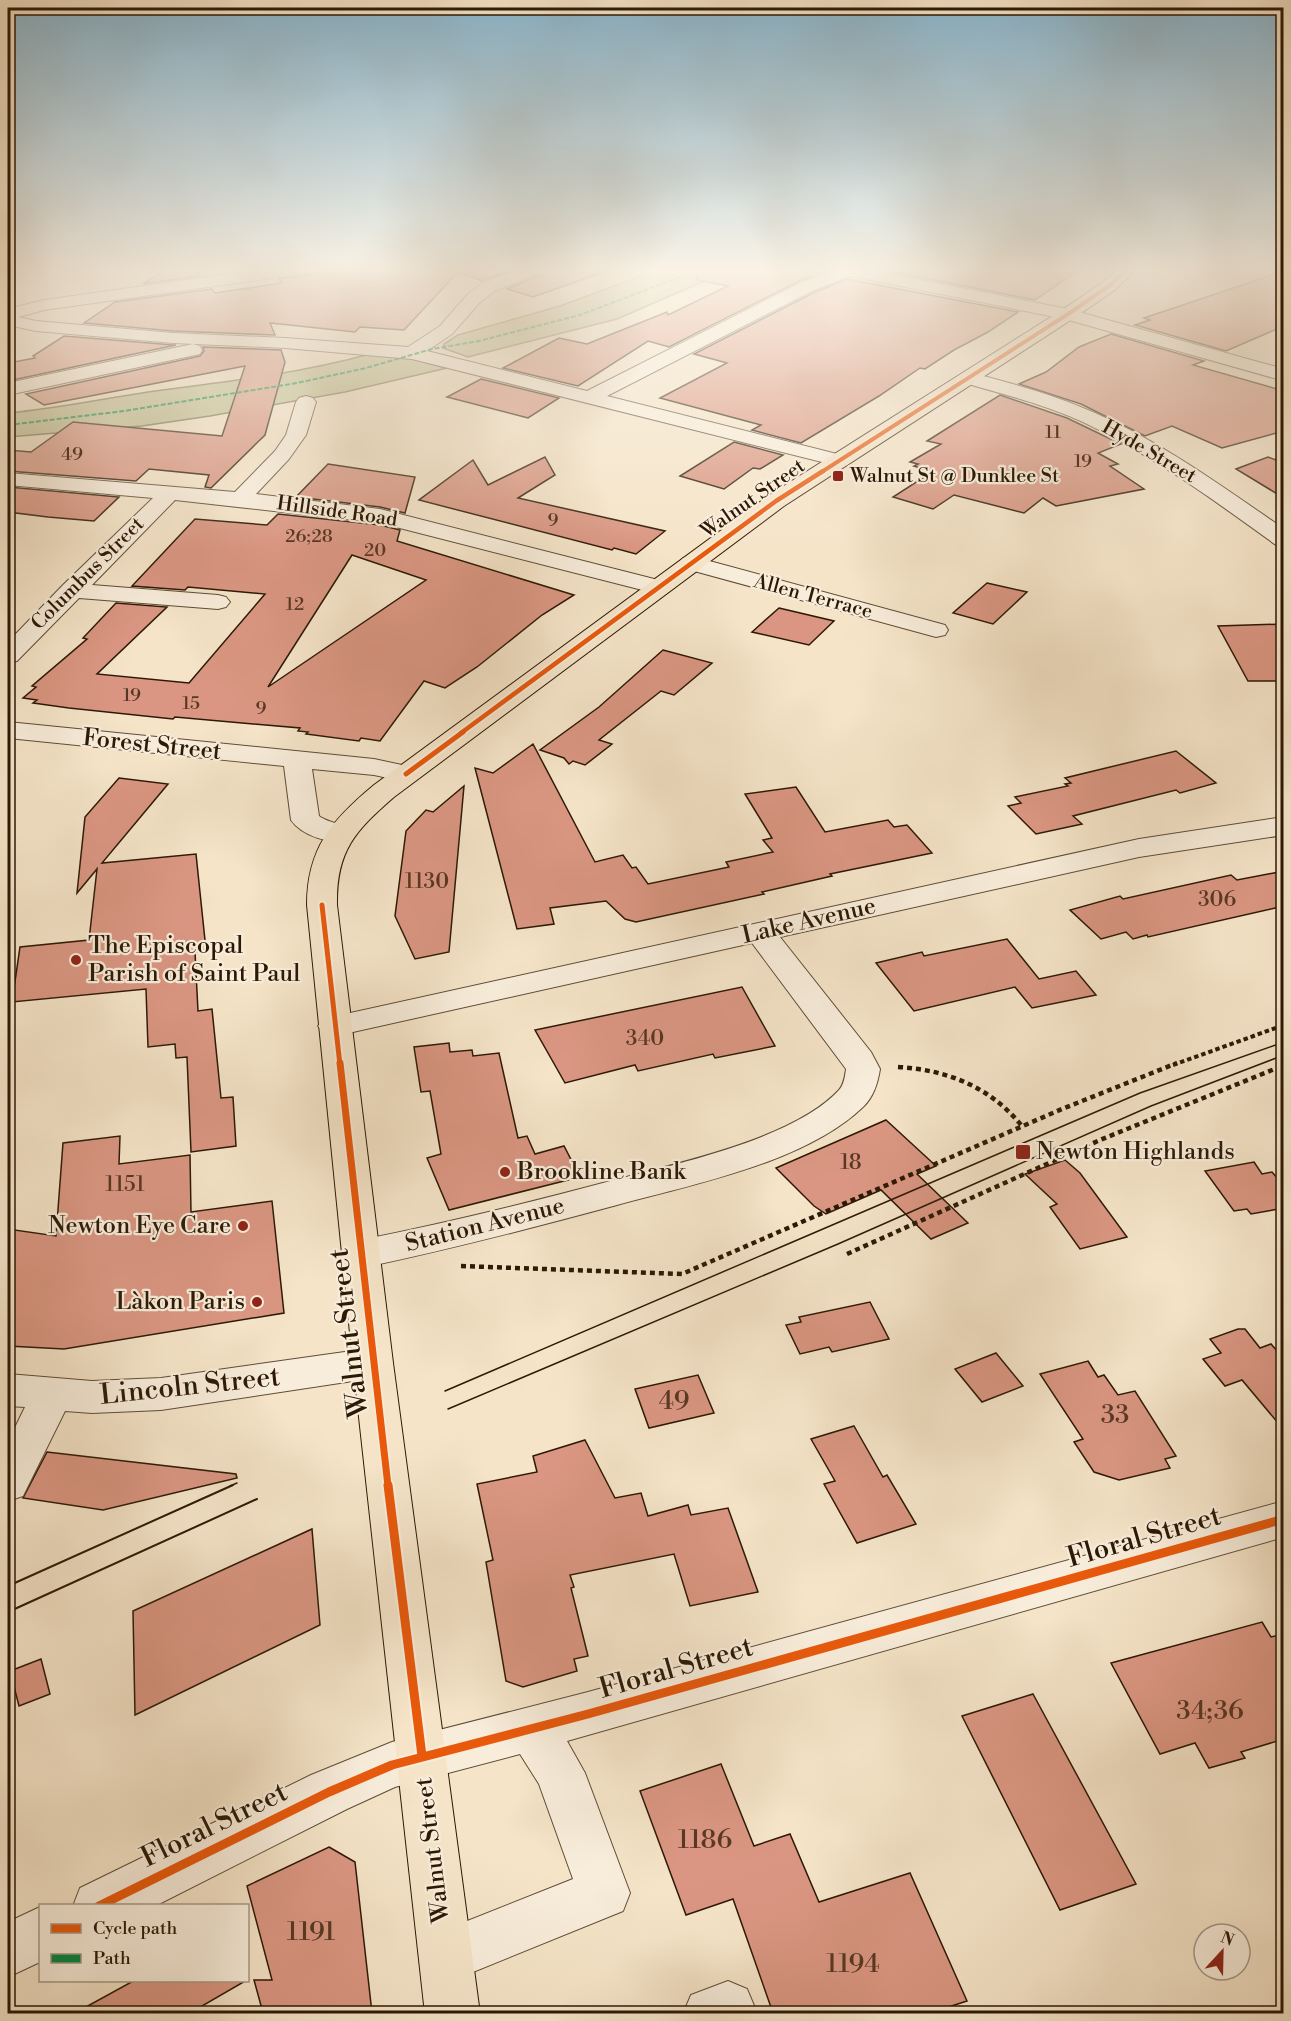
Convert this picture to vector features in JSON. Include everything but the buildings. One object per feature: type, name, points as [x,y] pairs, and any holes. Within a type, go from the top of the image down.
[{"type":"main road","name":"Walnut Street","points":[[453,2013],[373,1363],[335,1026],[321,887],[326,858],[339,834],[364,807],[406,774],[776,501],[994,361]]},
{"type":"street","points":[[8,389],[75,373],[141,361]]},
{"type":"street","points":[[444,361],[838,460]]},
{"type":"street","points":[[589,398],[661,361]]},
{"type":"street","points":[[1237,361],[1284,375]]},
{"type":"street","points":[[1261,368],[1276,361]]},
{"type":"street","name":"Hyde Street","points":[[968,378],[1088,417],[1114,430],[1215,491],[1284,540]]},
{"type":"street","points":[[240,499],[282,455],[296,435],[306,402]]},
{"type":"street","name":"Hillside Road","points":[[8,479],[240,499],[380,516],[658,587]]},
{"type":"street","name":"Columbus Street","points":[[8,656],[71,590],[170,493]]},
{"type":"street","name":"Allen Terrace","points":[[691,563],[936,630]]},
{"type":"street","points":[[71,590],[218,602]]},
{"type":"street","name":"Forest Street","points":[[8,730],[374,767],[406,774]]},
{"type":"street","points":[[297,759],[305,820],[315,827],[339,834]]},
{"type":"street","name":"Lake Avenue","points":[[335,1026],[1139,848],[1284,826]]},
{"type":"street","points":[[760,932],[859,1060],[863,1069]]},
{"type":"street","name":"Station Avenue","points":[[361,1254],[520,1218],[653,1183],[748,1154],[808,1130],[834,1113],[855,1096],[863,1069]]},
{"type":"street","name":"Lincoln Street","points":[[8,1390],[92,1397],[172,1393],[373,1363]]},
{"type":"street","points":[[8,1484],[52,1395]]},
{"type":"street","name":"Floral Street","points":[[101,1904],[363,1776],[423,1756],[1284,1519]]},
{"type":"street","points":[[446,1956],[604,1893],[560,1773],[531,1728]]},
{"type":"street","points":[[8,1950],[39,1934]]},
{"type":"path","points":[[471,1267],[682,1274],[1022,1126],[1185,1060],[1284,1025]]},
{"type":"path","points":[[847,1254],[1100,1140],[1282,1066]]},
{"type":"path","points":[[863,1069],[907,1067],[928,1069],[963,1080],[990,1095],[1016,1117],[1022,1126]]},
{"type":"green space","points":[[342,361],[420,361],[447,368],[345,392],[210,416],[142,426],[8,437],[8,413]]},
{"type":"tram line","points":[[445,1391],[1140,1093],[1284,1042]]},
{"type":"tram line","points":[[448,1409],[838,1244],[1151,1106],[1284,1055]]},
{"type":"tram line","points":[[230,1486],[237,1483]]},
{"type":"tram line","points":[[8,1586],[233,1485]]},
{"type":"tram line","points":[[8,1612],[257,1499]]},
{"type":"marked path","points":[[8,425],[124,411],[297,383],[389,361]]},
{"type":"cycle path","points":[[406,774],[776,501],[994,361]]},
{"type":"cycle path","points":[[322,905],[373,1363],[422,1756]]},
{"type":"cycle path","points":[[103,1904],[329,1792],[392,1765],[588,1714],[1284,1519]]},
{"type":"place","name":"Walnut St @ Dunklee St","points":[[838,476]]},
{"type":"place","name":"The Episcopal Parish of Saint Paul","points":[[76,960]]},
{"type":"place","name":"Newton Highlands","points":[[1023,1152]]},
{"type":"place","name":"Brookline Bank","points":[[505,1172]]},
{"type":"place","name":"Newton Eye Care","points":[[243,1226]]},
{"type":"place","name":"Làkon Paris","points":[[257,1302]]}]
